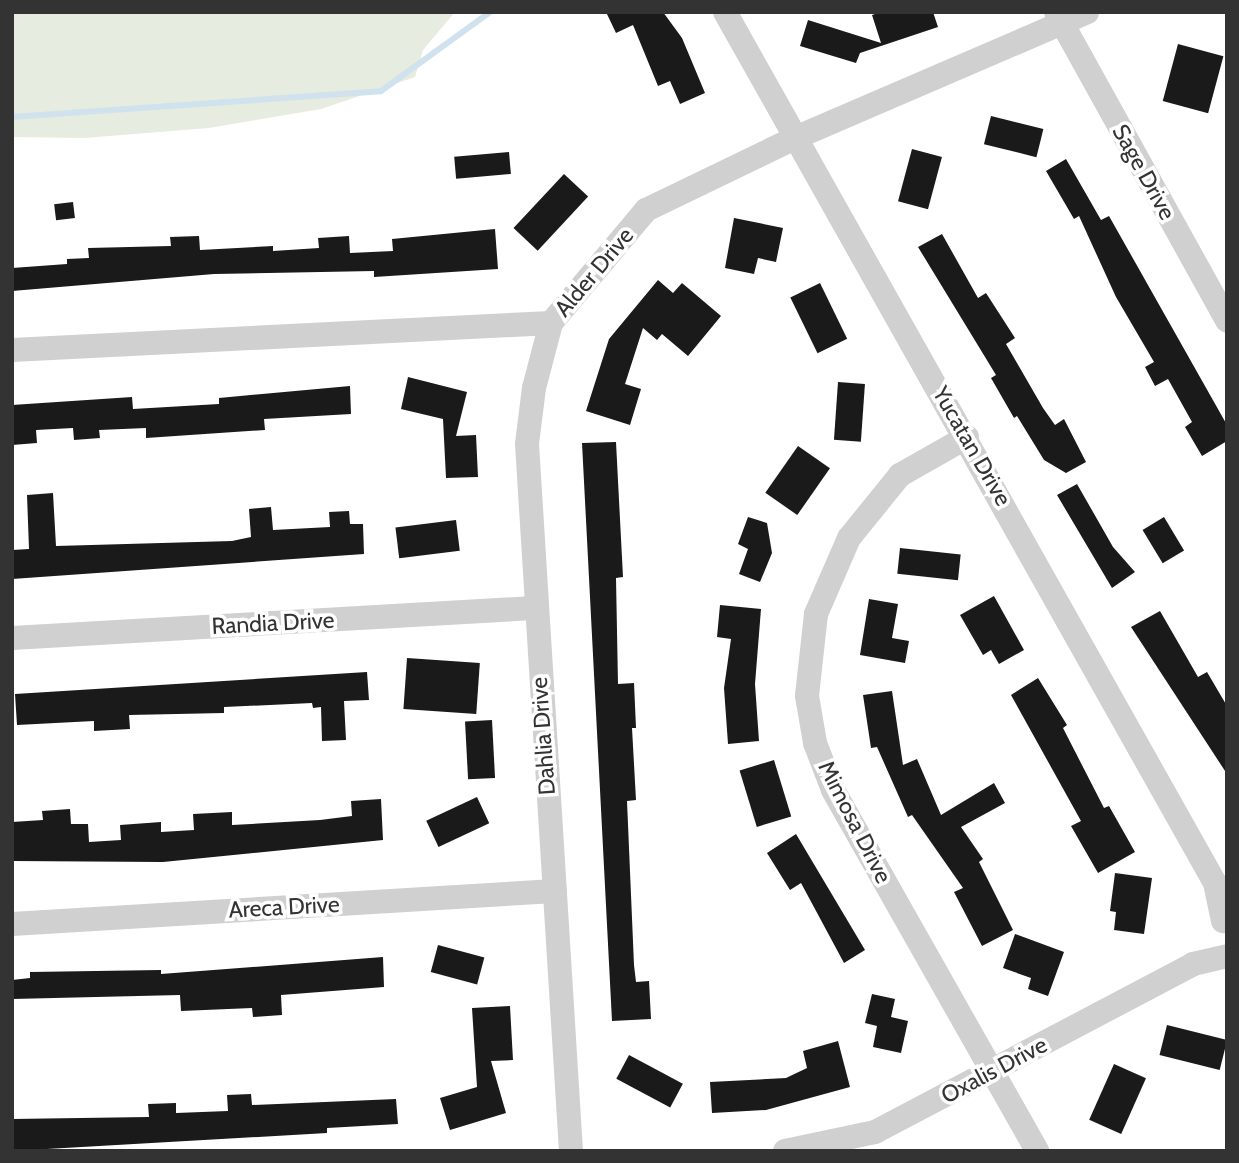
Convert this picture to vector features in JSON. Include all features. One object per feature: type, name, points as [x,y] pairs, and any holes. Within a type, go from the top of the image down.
[{"type":"street","name":"Yucatan Drive","points":[[724,12],[967,436],[1221,889],[1225,936]]},
{"type":"street","name":"Alder Drive","points":[[12,350],[551,323],[646,210],[795,138],[1058,18],[1087,12]]},
{"type":"street","name":"Sage Drive","points":[[1058,18],[1220,291],[1227,321]]},
{"type":"street","name":"Dahlia Drive","points":[[551,323],[534,388],[527,444],[534,608],[571,1151]]},
{"type":"street","name":"Mimosa Drive","points":[[967,436],[900,475],[849,538],[816,614],[807,696],[815,743],[833,790],[1037,1151]]},
{"type":"street","name":"Randia Drive","points":[[12,638],[534,608]]},
{"type":"street","name":"Areca Drive","points":[[12,923],[555,891]]},
{"type":"street","name":"Oxalis Drive","points":[[785,1151],[875,1132],[1193,964],[1225,936]]},
{"type":"shaded area","points":[[12,12],[455,12],[423,50],[415,77],[321,109],[209,128],[84,138],[12,137]]},
{"type":"building","points":[[606,12],[663,12],[682,38],[705,93],[680,104],[670,81],[658,86],[633,25],[616,33]]},
{"type":"building","points":[[881,12],[933,12],[938,27],[860,53],[856,63],[800,46],[808,20],[881,43],[872,15]]},
{"type":"building","points":[[1178,44],[1223,56],[1208,113],[1163,101]]},
{"type":"building","points":[[991,116],[1043,129],[1036,157],[984,144]]},
{"type":"building","points":[[912,149],[942,157],[928,209],[898,201]]},
{"type":"building","points":[[509,152],[511,174],[456,179],[454,157]]},
{"type":"building","points":[[1066,159],[1101,220],[1109,216],[1227,425],[1227,441],[1202,456],[1185,427],[1192,422],[1168,379],[1155,386],[1145,367],[1154,362],[1116,297],[1079,216],[1074,219],[1046,171]]},
{"type":"building","points":[[564,174],[588,197],[538,251],[514,228]]},
{"type":"building","points":[[73,202],[75,218],[56,220],[54,204]]},
{"type":"building","points":[[734,218],[783,228],[776,262],[758,258],[754,274],[725,268]]},
{"type":"building","points":[[495,229],[498,269],[374,277],[374,271],[214,274],[12,291],[12,268],[67,264],[67,259],[89,258],[88,248],[171,246],[170,237],[199,236],[200,250],[273,246],[273,251],[319,248],[318,238],[349,236],[350,253],[393,251],[392,239]]},
{"type":"building","points":[[942,234],[978,298],[986,293],[1015,338],[1006,344],[1043,408],[1055,425],[1064,419],[1086,462],[1066,473],[1044,460],[1017,416],[1014,418],[991,378],[996,375],[918,247]]},
{"type":"building","points":[[658,280],[673,293],[682,283],[721,316],[688,356],[662,334],[657,340],[643,328],[625,384],[641,389],[630,425],[586,411],[609,339]]},
{"type":"building","points":[[820,283],[847,339],[818,353],[790,297]]},
{"type":"building","points":[[408,377],[467,392],[456,436],[476,435],[478,477],[446,478],[443,419],[401,409]]},
{"type":"building","points":[[838,382],[865,384],[861,442],[834,440]]},
{"type":"building","points":[[350,386],[351,414],[264,419],[265,430],[146,438],[146,428],[99,430],[100,438],[74,440],[73,428],[36,430],[37,443],[12,445],[12,405],[132,397],[133,409],[219,404],[219,398]]},
{"type":"building","points":[[616,442],[623,577],[616,578],[618,684],[634,683],[636,728],[632,728],[636,800],[627,801],[634,965],[636,982],[649,981],[651,1019],[612,1021],[582,443]]},
{"type":"building","points":[[798,446],[830,468],[797,515],[765,493]]},
{"type":"building","points":[[1077,484],[1113,547],[1135,572],[1112,588],[1057,495]]},
{"type":"building","points":[[53,493],[56,546],[232,541],[251,537],[249,509],[271,507],[273,530],[330,527],[329,512],[349,511],[350,524],[363,524],[364,554],[12,579],[12,550],[29,549],[27,495]]},
{"type":"building","points":[[748,517],[767,523],[772,553],[760,582],[739,574],[748,549],[738,544]]},
{"type":"building","points":[[1164,517],[1184,550],[1163,563],[1143,530]]},
{"type":"building","points":[[456,520],[460,551],[399,558],[395,527]]},
{"type":"building","points":[[900,548],[961,554],[958,580],[897,574]]},
{"type":"building","points":[[994,596],[1024,650],[999,664],[991,650],[983,655],[960,615]]},
{"type":"building","points":[[869,599],[898,604],[892,638],[909,641],[905,663],[860,655]]},
{"type":"building","points":[[720,605],[761,609],[755,684],[759,741],[728,744],[724,688],[731,639],[717,637]]},
{"type":"building","points":[[1160,611],[1198,677],[1207,672],[1227,706],[1227,774],[1131,627]]},
{"type":"building","points":[[407,658],[480,663],[476,714],[403,709]]},
{"type":"building","points":[[367,672],[369,700],[344,701],[346,740],[322,741],[321,707],[313,708],[312,703],[224,707],[224,713],[129,715],[130,729],[94,731],[94,721],[17,725],[15,694]]},
{"type":"building","points":[[1038,678],[1067,725],[1063,728],[1104,808],[1109,806],[1135,852],[1098,873],[1071,826],[1081,821],[1011,695]]},
{"type":"building","points":[[892,691],[903,765],[917,759],[941,815],[994,783],[1005,803],[961,827],[983,859],[979,862],[1013,930],[982,946],[954,892],[963,888],[912,815],[908,817],[877,747],[871,748],[863,695]]},
{"type":"building","points":[[492,720],[495,778],[468,779],[465,721]]},
{"type":"building","points":[[774,760],[791,816],[757,827],[740,771]]},
{"type":"building","points":[[477,797],[489,823],[439,847],[426,821]]},
{"type":"building","points":[[381,799],[383,840],[163,862],[12,861],[12,822],[43,820],[42,811],[70,809],[71,824],[88,824],[89,842],[121,840],[120,825],[161,822],[161,832],[194,830],[193,814],[232,812],[232,825],[352,816],[351,801]]},
{"type":"building","points":[[796,834],[865,950],[844,963],[801,883],[790,890],[767,853]]},
{"type":"building","points":[[1115,873],[1152,878],[1144,934],[1114,930],[1116,912],[1110,911]]},
{"type":"building","points":[[1015,934],[1064,952],[1048,996],[1028,989],[1031,978],[1003,968]]},
{"type":"building","points":[[438,945],[484,957],[477,984],[431,972]]},
{"type":"building","points":[[383,957],[384,987],[281,995],[282,1015],[253,1017],[252,1008],[181,1011],[180,995],[12,999],[12,980],[30,978],[30,972],[161,970],[161,974]]},
{"type":"building","points":[[872,994],[895,999],[891,1017],[908,1021],[901,1053],[873,1047],[877,1026],[865,1023]]},
{"type":"building","points":[[510,1006],[513,1060],[491,1061],[506,1113],[450,1130],[440,1098],[477,1087],[472,1008]]},
{"type":"building","points":[[1167,1025],[1227,1040],[1220,1070],[1160,1055]]},
{"type":"building","points":[[838,1041],[850,1087],[766,1110],[712,1113],[710,1082],[786,1078],[807,1068],[803,1051]]},
{"type":"building","points":[[629,1055],[683,1084],[670,1107],[616,1079]]},
{"type":"building","points":[[1114,1064],[1146,1078],[1121,1134],[1089,1120]]},
{"type":"building","points":[[251,1094],[252,1105],[396,1099],[398,1124],[327,1128],[327,1133],[12,1151],[12,1119],[149,1117],[148,1104],[176,1103],[176,1113],[228,1111],[227,1095]]},
{"type":"waterway","points":[[12,117],[381,91],[490,12]]}]
